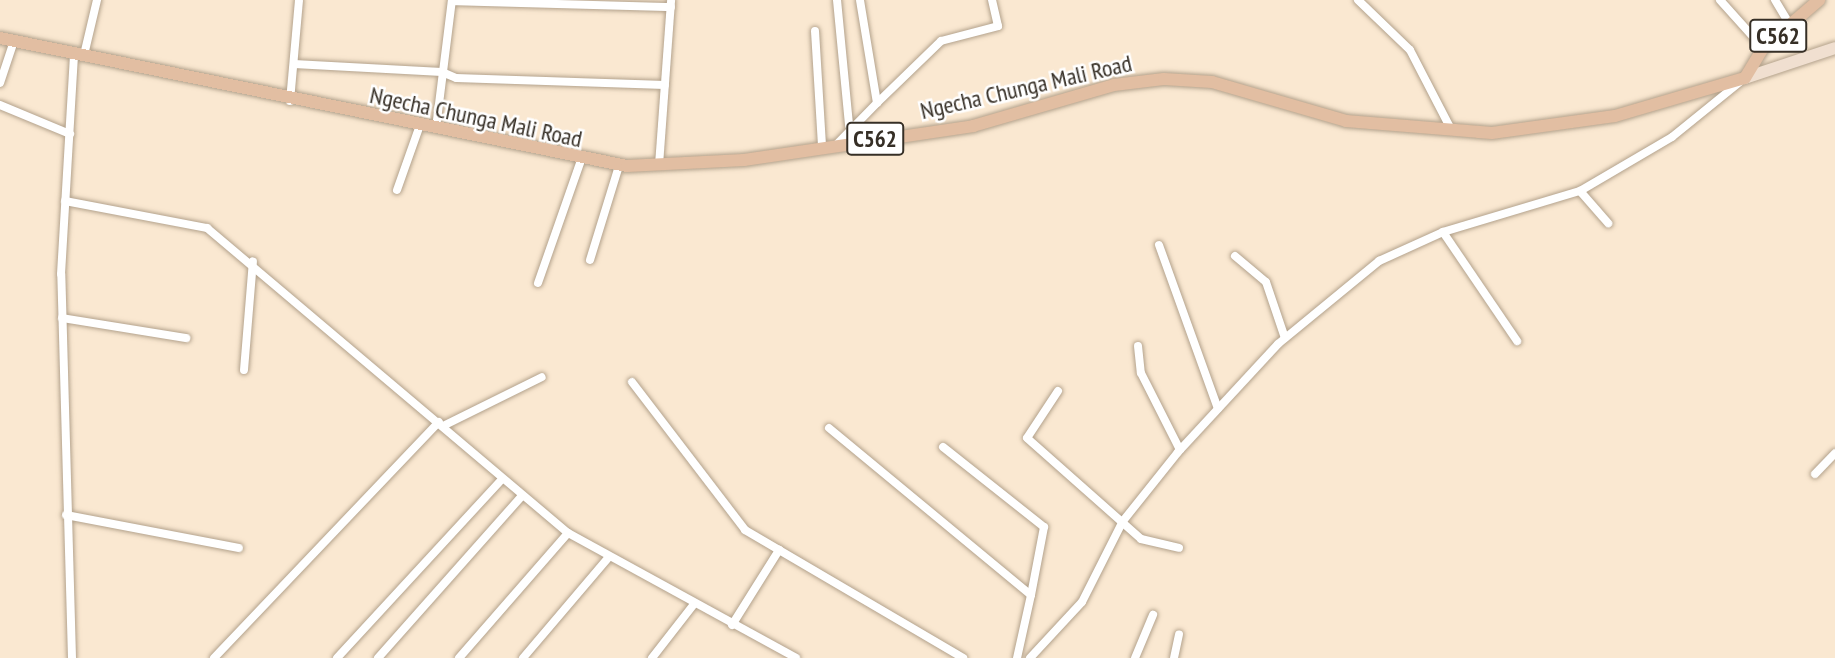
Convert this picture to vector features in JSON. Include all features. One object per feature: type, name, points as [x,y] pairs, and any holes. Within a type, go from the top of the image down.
[{"type":"main road","name":"C562","points":[[1745,78],[1763,48],[1819,0]]},
{"type":"main road","name":"Ngecha Chunga Mali Road","points":[[0,38],[419,128],[619,166],[659,165],[822,147],[973,126],[1114,85],[1164,79],[1212,82],[1346,121],[1492,133],[1615,116],[1745,78]]},
{"type":"street","points":[[72,658],[62,318],[65,201],[79,55],[97,0]]},
{"type":"street","points":[[290,101],[299,0]]},
{"type":"street","points":[[837,0],[849,125]]},
{"type":"street","points":[[860,0],[877,103]]},
{"type":"street","points":[[836,145],[849,125],[877,103],[941,41],[998,26],[992,0]]},
{"type":"street","points":[[1358,0],[1410,50],[1452,131]]},
{"type":"street","points":[[1720,0],[1763,48]]},
{"type":"street","points":[[1775,0],[1790,25]]},
{"type":"street","points":[[435,131],[452,1],[671,4],[659,165]]},
{"type":"street","points":[[815,31],[822,147]]},
{"type":"street","points":[[0,83],[14,41]]},
{"type":"street","points":[[1030,658],[1082,602],[1123,521],[1180,450],[1285,338],[1379,261],[1443,232],[1580,191],[1672,137],[1745,78],[1835,48]]},
{"type":"street","points":[[294,64],[442,72],[456,78],[665,85]]},
{"type":"street","points":[[0,105],[70,134]]},
{"type":"street","points":[[397,190],[419,128]]},
{"type":"street","points":[[538,283],[581,160]]},
{"type":"street","points":[[590,260],[619,166]]},
{"type":"street","points":[[1580,191],[1608,223]]},
{"type":"street","points":[[65,201],[207,228],[253,261],[441,424],[501,480],[568,533],[796,658]]},
{"type":"street","points":[[1443,232],[1517,341]]},
{"type":"street","points":[[1159,245],[1218,409]]},
{"type":"street","points":[[1236,256],[1266,282],[1285,338]]},
{"type":"street","points":[[244,370],[253,261]]},
{"type":"street","points":[[62,318],[186,338]]},
{"type":"street","points":[[1138,346],[1141,373],[1180,450]]},
{"type":"street","points":[[214,658],[441,424],[542,377]]},
{"type":"street","points":[[632,382],[745,530],[963,658]]},
{"type":"street","points":[[1058,391],[1027,438],[1141,539],[1179,548]]},
{"type":"street","points":[[829,428],[1031,595]]},
{"type":"street","points":[[943,447],[1045,529],[1017,658]]},
{"type":"street","points":[[1815,474],[1835,453]]},
{"type":"street","points":[[337,658],[501,480]]},
{"type":"street","points":[[378,658],[521,497]]},
{"type":"street","points":[[66,515],[239,548]]},
{"type":"street","points":[[459,658],[568,533]]},
{"type":"street","points":[[732,625],[779,550]]},
{"type":"street","points":[[523,658],[609,557]]},
{"type":"street","points":[[652,658],[694,604]]},
{"type":"street","points":[[1135,658],[1153,615]]},
{"type":"street","points":[[1174,658],[1179,635]]}]
